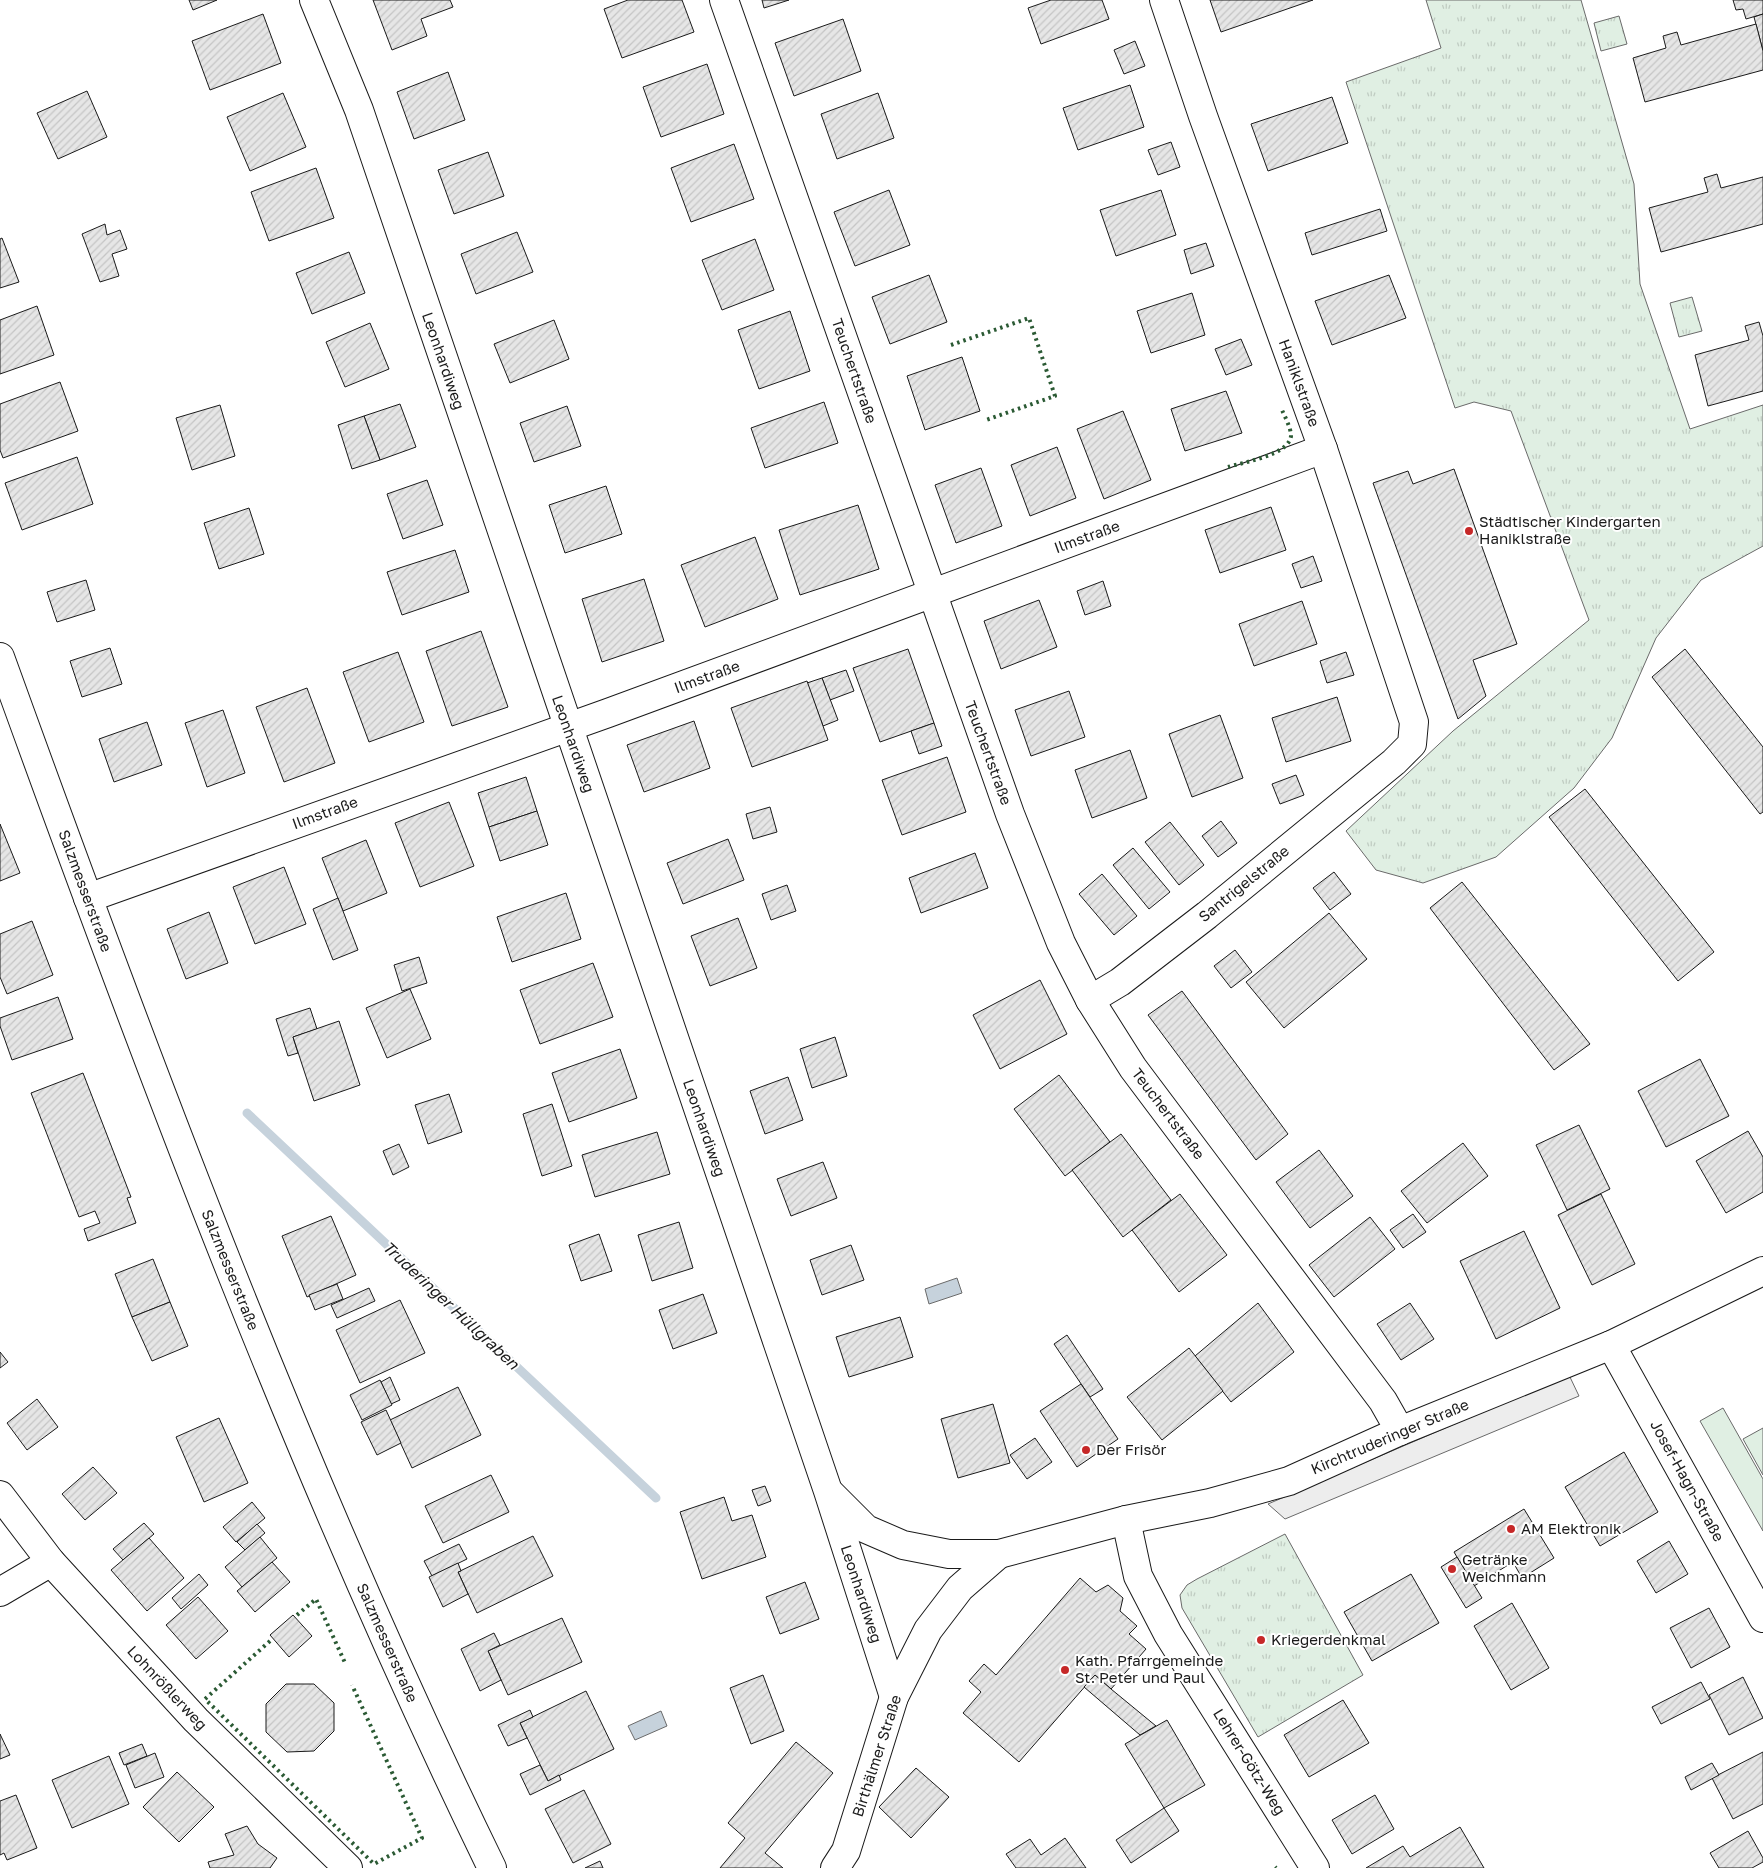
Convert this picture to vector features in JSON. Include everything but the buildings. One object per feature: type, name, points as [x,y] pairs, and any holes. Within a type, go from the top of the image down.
[{"type":"street","name":"Leonhardiweg","points":[[314,0],[359,110],[828,1491],[894,1697]]},
{"type":"street","name":"Teuchertstraße","points":[[724,0],[931,594],[1010,814],[1061,943],[1090,1000],[1133,1068],[1383,1401],[1400,1431]]},
{"type":"street","name":"Haniklstraße","points":[[1164,0],[1203,116],[1323,449],[1414,722],[1412,744],[1394,762]]},
{"type":"street","name":"Ilmstraße","points":[[88,898],[567,727],[1323,449]]},
{"type":"street","name":"Salzmesserstraße","points":[[0,657],[88,898],[240,1298],[339,1535],[429,1738],[492,1868]]},
{"type":"street","name":"Santrigelstraße","points":[[1090,1000],[1128,976],[1394,762]]},
{"type":"street","name":"Kirchtruderinger Straße","points":[[999,1554],[1126,1520],[1210,1503],[1288,1481],[1400,1431],[1611,1345],[1763,1271]]},
{"type":"street","name":"Josef-Hagn-Straße","points":[[1611,1345],[1763,1618]]},
{"type":"street","name":"Leonhardiweg","points":[[828,1491],[866,1529],[902,1546],[949,1554],[999,1554]]},
{"type":"street","name":"Lohnrößlerweg","points":[[0,1495],[51,1562],[196,1720],[348,1868]]},
{"type":"street","name":"Lehrer-Götz-Weg","points":[[1126,1520],[1138,1576],[1168,1634],[1315,1868]]},
{"type":"street","name":"Birthälmer Straße","points":[[835,1868],[846,1851],[894,1697],[928,1630],[960,1588],[999,1554]]},
{"type":"street","points":[[0,1592],[51,1562]]},
{"type":"green space","points":[[1426,0],[1581,0],[1634,184],[1640,284],[1690,429],[1763,405],[1763,546],[1701,580],[1656,638],[1612,738],[1574,788],[1496,857],[1423,883],[1376,870],[1346,831],[1453,731],[1589,620],[1511,411],[1474,402],[1455,408],[1346,82],[1441,48]]},
{"type":"green space","points":[[1619,16],[1627,44],[1601,51],[1594,23]]},
{"type":"green space","points":[[1692,297],[1702,331],[1679,337],[1670,303]]},
{"type":"green space","points":[[1723,1408],[1763,1479],[1763,1531],[1700,1421]]},
{"type":"green space","points":[[1763,1428],[1763,1475],[1743,1439]]},
{"type":"green space","points":[[1285,1534],[1363,1675],[1258,1737],[1182,1608],[1180,1595],[1187,1585],[1197,1579]]},
{"type":"shaded area","points":[[957,1278],[962,1293],[929,1304],[925,1289]]},
{"type":"shaded area","points":[[1569,1375],[1579,1396],[1285,1519],[1268,1504]]},
{"type":"shaded area","points":[[661,1711],[667,1726],[635,1740],[628,1726]]},
{"type":"waterway","name":"Truderinger Hüllgraben","points":[[247,1113],[656,1498]]},
{"type":"hedge","points":[[951,345],[1029,318],[1055,396],[986,420]]},
{"type":"hedge","points":[[1228,467],[1265,457],[1283,448],[1288,443],[1291,433],[1282,410]]},
{"type":"hedge","points":[[297,1615],[316,1599],[346,1665]]},
{"type":"hedge","points":[[270,1641],[205,1699],[374,1864],[422,1838],[352,1685]]},
{"type":"place","name":"Städtischer Kindergarten Haniklstraße","points":[[1469,531]]},
{"type":"place","name":"Der Frisör","points":[[1086,1450]]},
{"type":"place","name":"AM Elektronik","points":[[1511,1529]]},
{"type":"place","name":"Getränke Weichmann","points":[[1452,1569]]},
{"type":"place","name":"Kriegerdenkmal","points":[[1261,1640]]},
{"type":"place","name":"Kath. Pfarrgemeinde St. Peter und Paul","points":[[1065,1670]]}]
